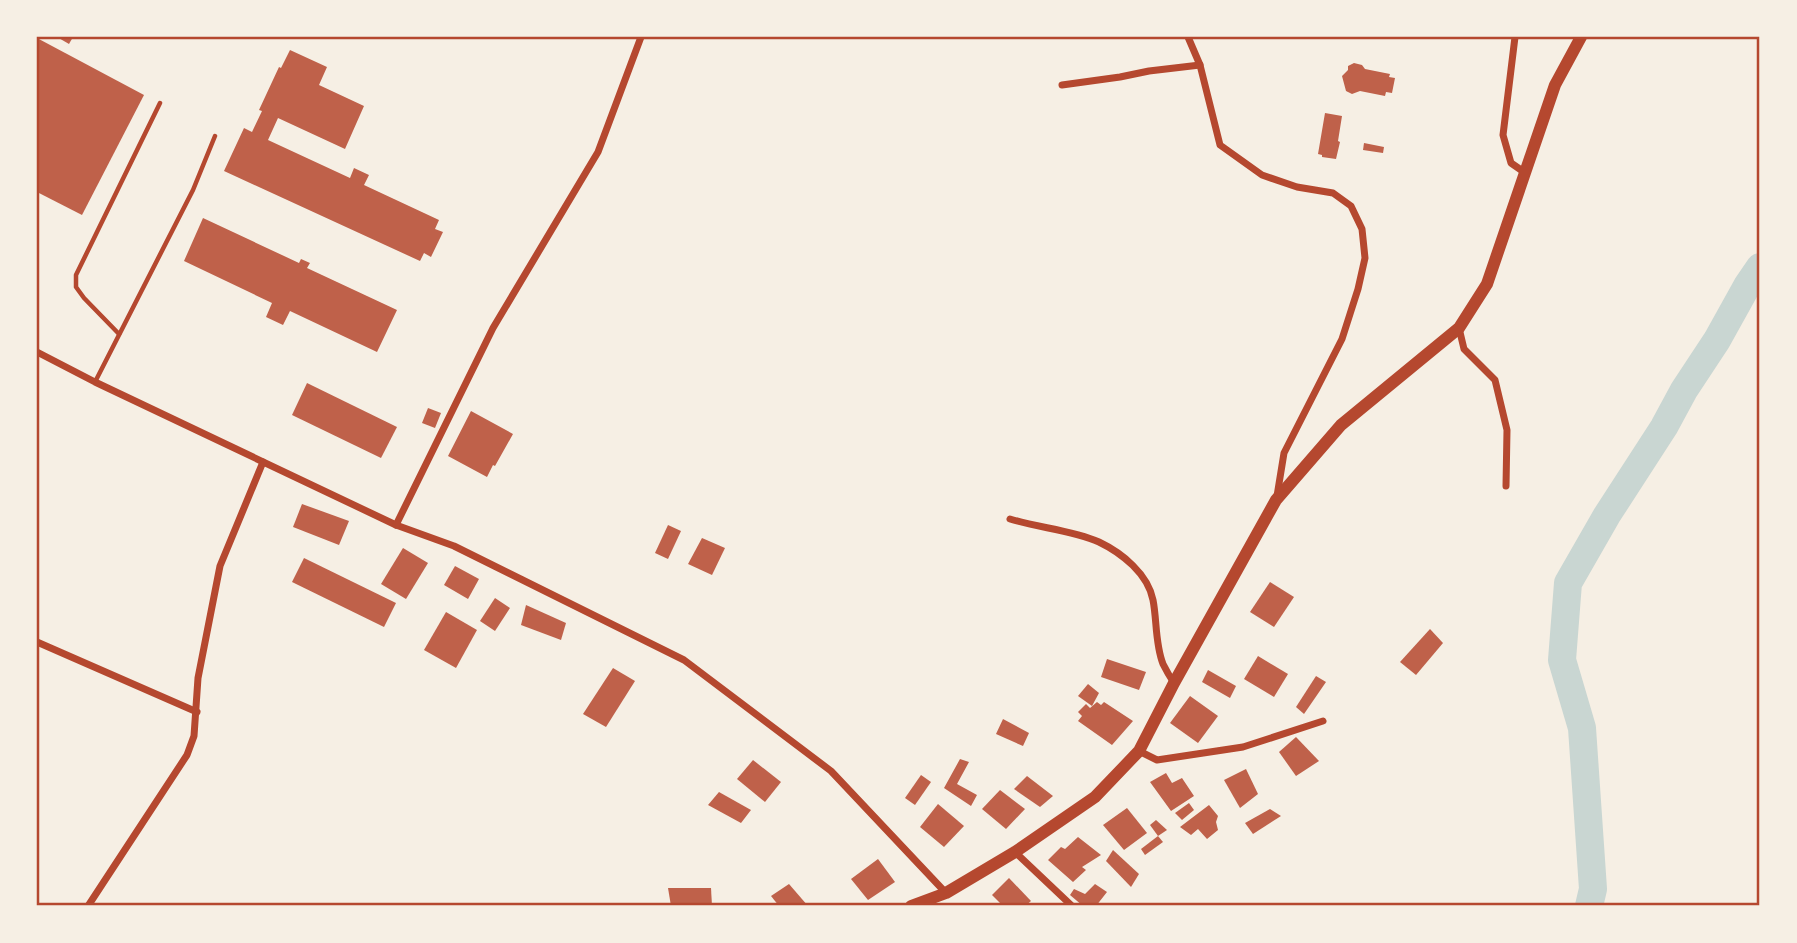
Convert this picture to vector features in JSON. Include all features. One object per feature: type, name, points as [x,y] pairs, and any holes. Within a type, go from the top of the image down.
[{"type":"main road","points":[[911,906],[946,893],[1015,852],[1095,797],[1139,751],[1276,500],[1341,425],[1459,327],[1487,284],[1555,85],[1581,37]]},
{"type":"street","points":[[397,525],[493,328],[598,152],[641,37]]},
{"type":"street","points":[[1188,37],[1200,65],[1220,145],[1262,175],[1297,187],[1333,193],[1351,206],[1362,229],[1365,258],[1342,340],[1284,453],[1276,500]]},
{"type":"street","points":[[1515,37],[1503,135],[1511,163],[1524,172]]},
{"type":"street","points":[[1062,85],[1200,65]]},
{"type":"street","points":[[1459,327],[1464,349],[1495,380],[1507,430],[1506,486]]},
{"type":"street","points":[[37,352],[397,525],[454,546],[684,660],[831,771],[946,893]]},
{"type":"street","points":[[88,906],[187,755],[194,736],[198,678],[220,566],[263,462]]},
{"type":"street","points":[[1010,519],[1100,542],[1133,565],[1146,580],[1153,598],[1163,663],[1174,683]]},
{"type":"street","points":[[37,642],[197,712]]},
{"type":"street","points":[[1139,751],[1157,760],[1242,747],[1323,721]]},
{"type":"street","points":[[1015,852],[1072,906]]},
{"type":"lane","points":[[119,334],[84,298],[76,287],[76,275],[160,103]]},
{"type":"lane","points":[[95,382],[193,190],[215,136]]},
{"type":"building","points":[[57,37],[73,37],[69,44]]},
{"type":"building","points":[[37,38],[144,95],[82,215],[37,192]]},
{"type":"building","points":[[290,50],[327,67],[319,85],[364,106],[345,149],[278,118],[268,140],[350,178],[354,168],[369,175],[364,185],[439,220],[435,229],[443,232],[431,257],[424,253],[420,261],[224,171],[244,128],[252,132],[262,111],[259,110]]},
{"type":"building","points":[[1354,63],[1365,69],[1390,74],[1389,77],[1395,78],[1392,93],[1386,92],[1385,96],[1360,91],[1352,94],[1346,91],[1342,76],[1348,66]]},
{"type":"building","points":[[1325,113],[1342,116],[1336,159],[1318,154]]},
{"type":"building","points":[[1364,143],[1384,147],[1383,153],[1363,150]]},
{"type":"building","points":[[203,218],[299,263],[301,259],[310,263],[307,268],[397,310],[377,352],[290,311],[283,325],[266,317],[272,303],[184,261]]},
{"type":"building","points":[[307,383],[397,427],[381,458],[292,415]]},
{"type":"building","points":[[428,408],[441,413],[435,428],[422,423]]},
{"type":"building","points":[[471,411],[513,434],[487,477],[448,456]]},
{"type":"building","points":[[302,504],[349,521],[339,545],[293,527]]},
{"type":"building","points":[[668,525],[681,531],[668,559],[655,553]]},
{"type":"building","points":[[702,538],[725,548],[712,575],[688,564]]},
{"type":"building","points":[[403,548],[428,563],[406,599],[381,584]]},
{"type":"building","points":[[304,558],[396,603],[384,627],[292,582]]},
{"type":"building","points":[[455,566],[479,579],[468,599],[444,585]]},
{"type":"building","points":[[1270,582],[1294,597],[1274,627],[1250,612]]},
{"type":"building","points":[[495,598],[510,608],[495,631],[480,621]]},
{"type":"building","points":[[526,605],[566,623],[561,640],[521,625]]},
{"type":"building","points":[[446,612],[477,630],[456,668],[424,650]]},
{"type":"building","points":[[1430,629],[1443,643],[1416,675],[1400,662]]},
{"type":"building","points":[[1258,656],[1288,674],[1274,697],[1244,679]]},
{"type":"building","points":[[1107,659],[1146,672],[1139,690],[1101,677]]},
{"type":"building","points":[[613,668],[635,681],[606,727],[583,714]]},
{"type":"building","points":[[1208,670],[1236,686],[1230,698],[1202,682]]},
{"type":"building","points":[[1316,676],[1326,682],[1304,714],[1296,707]]},
{"type":"building","points":[[1088,684],[1099,693],[1092,706],[1078,696]]},
{"type":"building","points":[[1190,696],[1218,716],[1198,743],[1170,723]]},
{"type":"building","points":[[1097,702],[1101,705],[1104,702],[1133,721],[1112,745],[1078,721],[1082,716],[1078,712],[1086,704],[1090,708]]},
{"type":"building","points":[[1003,719],[1029,733],[1023,746],[996,734]]},
{"type":"building","points":[[1296,737],[1319,761],[1296,776],[1279,752]]},
{"type":"building","points":[[960,759],[969,762],[957,784],[977,795],[971,806],[944,788]]},
{"type":"building","points":[[753,760],[781,782],[765,802],[737,779]]},
{"type":"building","points":[[1246,769],[1258,794],[1240,808],[1224,780]]},
{"type":"building","points":[[1166,773],[1172,783],[1182,778],[1194,796],[1171,811],[1150,782]]},
{"type":"building","points":[[921,775],[931,782],[915,805],[905,798]]},
{"type":"building","points":[[1027,776],[1053,796],[1040,807],[1014,789]]},
{"type":"building","points":[[1000,790],[1025,809],[1006,829],[982,809]]},
{"type":"building","points":[[719,792],[751,810],[741,823],[708,805]]},
{"type":"building","points":[[1189,803],[1194,810],[1182,820],[1175,813]]},
{"type":"building","points":[[938,804],[964,826],[944,847],[920,827]]},
{"type":"building","points":[[1209,805],[1218,816],[1218,830],[1207,839],[1198,829],[1191,835],[1180,827]]},
{"type":"building","points":[[1127,808],[1147,833],[1124,850],[1103,825]]},
{"type":"building","points":[[1270,809],[1281,816],[1253,834],[1245,823]]},
{"type":"building","points":[[1156,820],[1167,830],[1158,836],[1150,825]]},
{"type":"building","points":[[1158,836],[1163,842],[1145,855],[1141,849]]},
{"type":"building","points":[[1078,837],[1101,855],[1082,867],[1086,870],[1073,882],[1048,860],[1061,847],[1065,849]]},
{"type":"building","points":[[1113,850],[1139,874],[1131,887],[1106,861]]},
{"type":"building","points":[[878,859],[895,882],[868,900],[851,879]]},
{"type":"building","points":[[1009,878],[1031,901],[1025,906],[1003,906],[992,895]]},
{"type":"building","points":[[789,884],[808,906],[779,906],[771,896]]},
{"type":"building","points":[[1095,884],[1107,892],[1096,906],[1083,906],[1070,895],[1074,889],[1085,894]]},
{"type":"building","points":[[668,888],[711,888],[712,906],[671,906]]},
{"type":"waterway","points":[[1589,906],[1593,889],[1582,728],[1562,660],[1568,583],[1760,267]]}]
